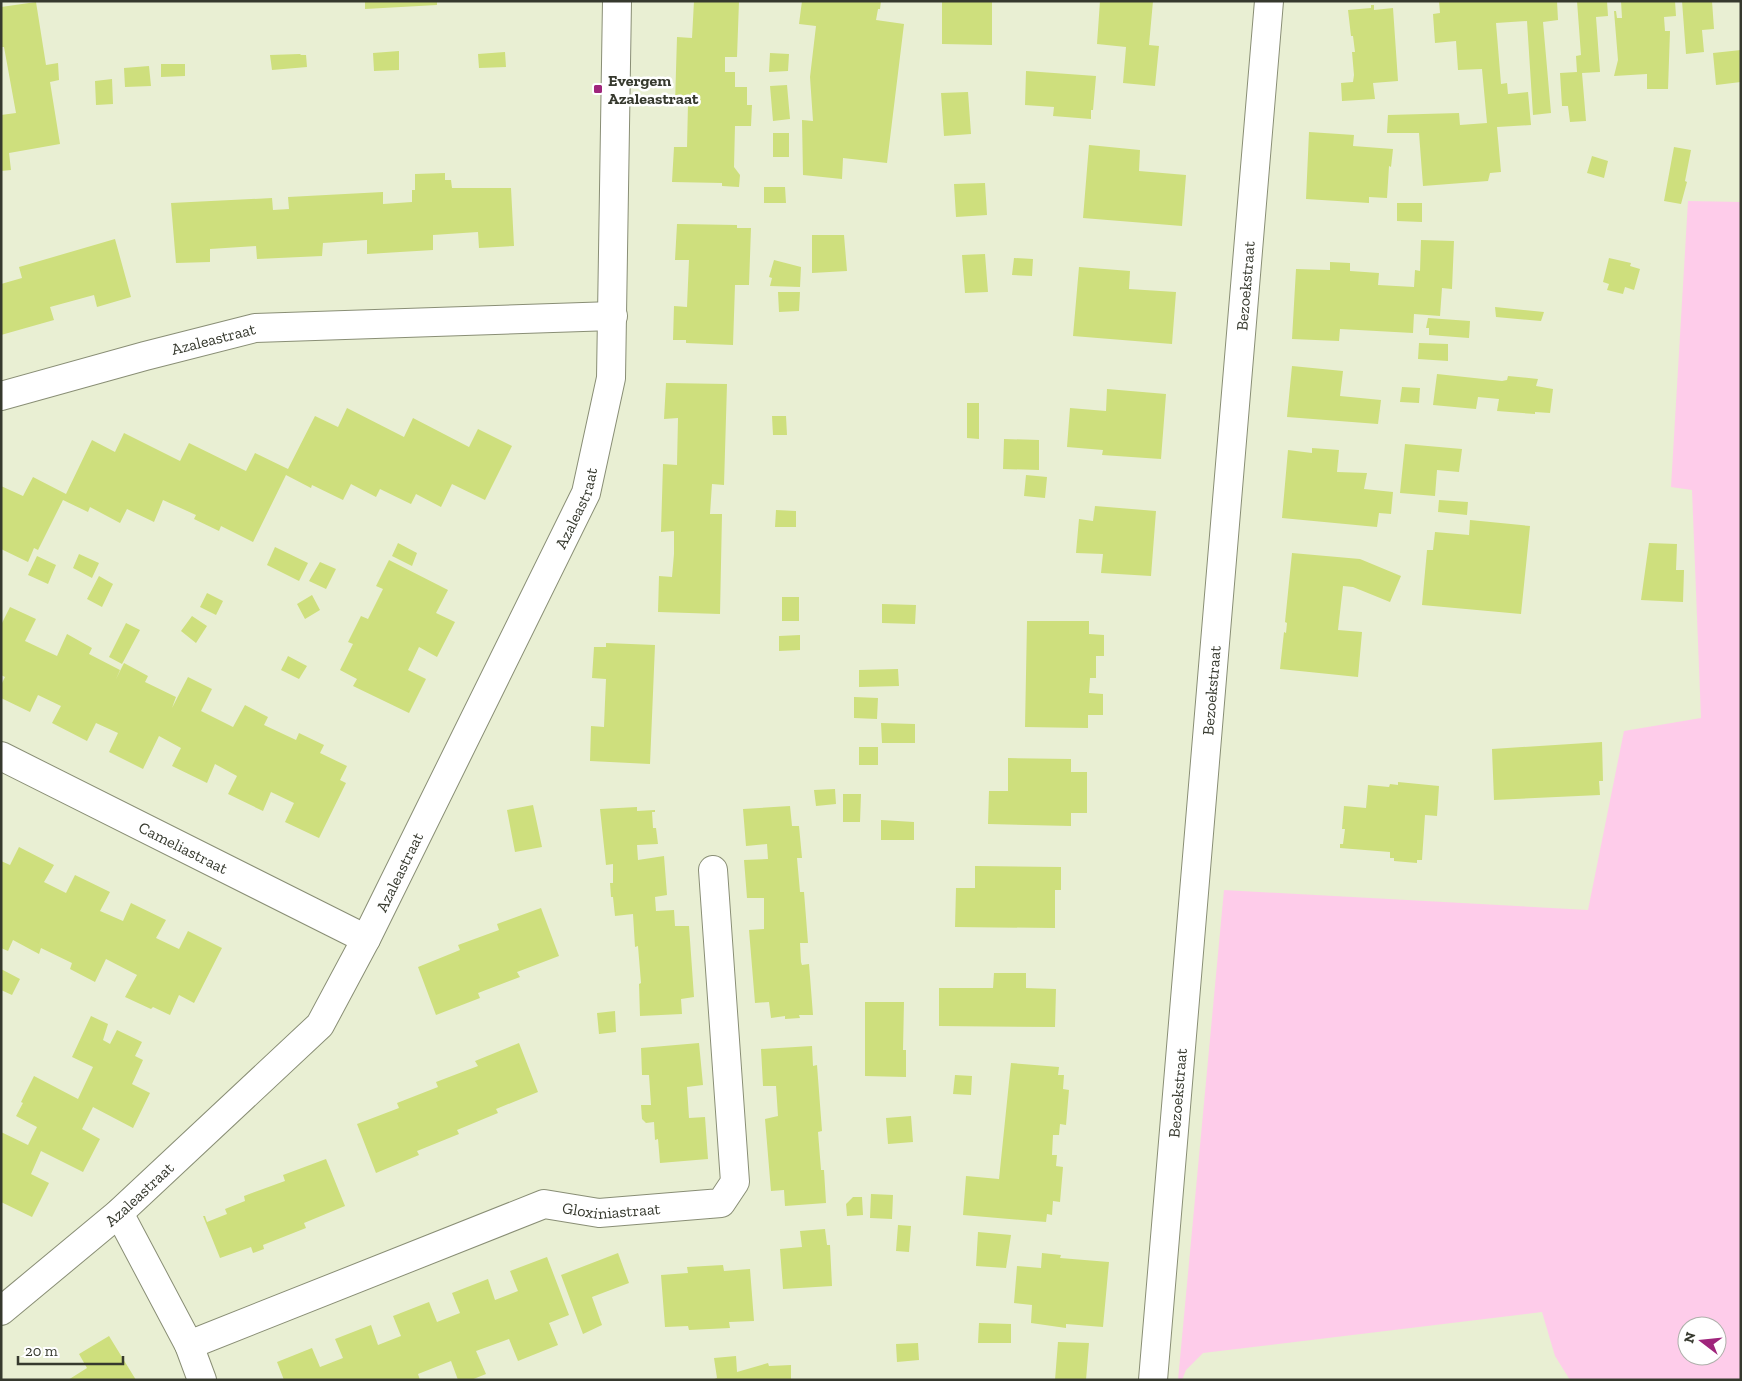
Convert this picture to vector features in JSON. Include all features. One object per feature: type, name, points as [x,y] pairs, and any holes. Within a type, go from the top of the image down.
[{"type":"street","name":"Azaleastraat","points":[[1,1311],[119,1213],[320,1025],[366,938],[586,493],[611,378],[617,1]]},
{"type":"street","name":"Bezoekstraat","points":[[1154,1380],[1269,1]]},
{"type":"street","name":"Azaleastraat","points":[[1,396],[255,328],[612,316]]},
{"type":"street","name":"Cameliastraat","points":[[1,756],[366,938]]},
{"type":"street","name":"Gloxiniastraat","points":[[189,1345],[544,1204],[599,1212],[721,1203],[735,1182],[713,870]]},
{"type":"street","points":[[119,1213],[189,1345],[202,1380]]},
{"type":"shaded area","points":[[1688,201],[1741,202],[1741,1380],[1570,1380],[1555,1356],[1542,1312],[1203,1353],[1186,1370],[1182,1380],[1178,1380],[1224,890],[1588,910],[1624,731],[1701,718],[1692,490],[1671,487]]},
{"type":"building","points":[[365,1],[437,1],[437,5],[365,9]]},
{"type":"building","points":[[694,1],[739,1],[737,57],[725,57],[725,72],[735,72],[735,87],[747,87],[747,105],[752,105],[751,126],[735,126],[734,167],[740,175],[739,187],[722,186],[722,183],[672,182],[674,147],[687,147],[688,104],[675,104],[677,37],[692,38]]},
{"type":"building","points":[[802,1],[881,1],[876,20],[904,24],[887,163],[843,158],[842,179],[803,175],[802,120],[813,121],[810,77],[816,26],[799,24]]},
{"type":"building","points":[[942,1],[992,1],[992,45],[942,44]]},
{"type":"building","points":[[1100,1],[1153,1],[1149,45],[1159,46],[1155,86],[1123,83],[1126,47],[1097,44]]},
{"type":"building","points":[[1439,1],[1557,1],[1558,20],[1543,22],[1551,113],[1533,115],[1527,21],[1496,23],[1501,84],[1507,83],[1508,94],[1528,92],[1531,125],[1497,127],[1501,172],[1490,173],[1488,181],[1423,186],[1419,133],[1387,133],[1388,115],[1459,113],[1460,125],[1487,123],[1482,69],[1458,70],[1456,41],[1435,43],[1433,14],[1440,13]]},
{"type":"building","points":[[1577,1],[1607,1],[1608,16],[1596,17],[1600,72],[1582,73],[1586,121],[1570,122],[1568,106],[1562,106],[1560,73],[1577,72],[1576,56],[1581,55]]},
{"type":"building","points":[[1621,1],[1675,1],[1676,16],[1664,17],[1665,31],[1670,31],[1668,89],[1647,89],[1647,74],[1614,76],[1618,60],[1614,11],[1616,11],[1617,18],[1622,18]]},
{"type":"building","points":[[1682,1],[1712,1],[1714,29],[1702,30],[1704,52],[1686,54]]},
{"type":"building","points":[[36,2],[46,65],[58,63],[59,80],[50,82],[60,144],[9,153],[11,170],[1,171],[1,115],[16,113],[4,47],[1,47],[1,7]]},
{"type":"building","points":[[1371,5],[1374,5],[1374,10],[1393,8],[1398,81],[1373,83],[1375,99],[1342,101],[1341,83],[1353,82],[1354,75],[1352,52],[1355,52],[1348,10],[1371,8]]},
{"type":"building","points":[[1741,50],[1741,82],[1716,85],[1713,53]]},
{"type":"building","points":[[399,51],[399,70],[374,71],[373,53]]},
{"type":"building","points":[[505,52],[506,67],[479,68],[478,54]]},
{"type":"building","points":[[770,53],[789,54],[788,71],[769,72]]},
{"type":"building","points":[[270,55],[306,55],[307,67],[272,70]]},
{"type":"building","points":[[161,64],[185,64],[185,76],[161,77]]},
{"type":"building","points":[[149,66],[151,86],[125,87],[124,68]]},
{"type":"building","points":[[1026,71],[1096,76],[1091,119],[1053,116],[1054,107],[1025,105]]},
{"type":"building","points":[[112,79],[113,104],[96,105],[95,81]]},
{"type":"building","points":[[787,85],[790,119],[773,121],[770,86]]},
{"type":"building","points":[[968,92],[971,134],[944,136],[941,93]]},
{"type":"building","points":[[1309,132],[1354,135],[1353,146],[1393,149],[1391,167],[1389,166],[1387,198],[1369,197],[1369,203],[1306,199]]},
{"type":"building","points":[[773,133],[789,133],[789,157],[773,157]]},
{"type":"building","points":[[1089,145],[1140,150],[1139,171],[1186,175],[1182,226],[1083,218]]},
{"type":"building","points":[[1674,147],[1691,150],[1685,181],[1687,182],[1681,204],[1664,201]]},
{"type":"building","points":[[1592,156],[1608,161],[1604,178],[1587,173]]},
{"type":"building","points":[[445,173],[445,180],[451,180],[452,188],[511,188],[514,246],[479,248],[478,232],[433,235],[433,250],[367,254],[367,240],[323,243],[322,256],[257,259],[256,246],[210,249],[210,262],[176,263],[171,203],[272,198],[273,210],[289,209],[288,197],[383,192],[383,204],[412,202],[412,190],[415,190],[415,174]]},
{"type":"building","points":[[985,183],[987,215],[956,217],[954,184]]},
{"type":"building","points":[[764,187],[785,187],[786,203],[764,203]]},
{"type":"building","points":[[1397,203],[1422,203],[1422,222],[1397,221]]},
{"type":"building","points":[[677,224],[737,225],[737,228],[751,228],[749,285],[735,285],[733,345],[686,343],[686,340],[673,340],[674,306],[687,307],[689,260],[675,260]]},
{"type":"building","points":[[812,235],[844,235],[847,271],[812,273]]},
{"type":"building","points":[[115,239],[131,297],[97,307],[94,295],[50,307],[54,320],[1,335],[1,284],[22,278],[19,267]]},
{"type":"building","points":[[1421,240],[1454,241],[1452,289],[1442,288],[1440,316],[1414,314],[1413,333],[1340,329],[1339,341],[1292,339],[1296,269],[1330,270],[1330,262],[1350,263],[1350,271],[1379,273],[1378,285],[1414,287],[1415,270],[1420,271]]},
{"type":"building","points":[[985,254],[988,292],[965,293],[962,255]]},
{"type":"building","points":[[1014,258],[1033,259],[1032,276],[1012,275]]},
{"type":"building","points":[[1609,258],[1631,263],[1630,266],[1640,269],[1634,290],[1625,287],[1623,294],[1607,290],[1609,284],[1603,282]]},
{"type":"building","points":[[774,260],[801,267],[800,287],[770,286],[772,278],[769,277]]},
{"type":"building","points":[[1079,267],[1130,271],[1129,289],[1176,292],[1172,344],[1073,336]]},
{"type":"building","points":[[778,292],[800,292],[799,311],[779,312]]},
{"type":"building","points":[[1495,307],[1544,312],[1541,321],[1496,317]]},
{"type":"building","points":[[1428,318],[1470,321],[1469,338],[1429,335],[1429,328],[1426,328]]},
{"type":"building","points":[[1419,343],[1448,344],[1448,361],[1418,359]]},
{"type":"building","points":[[1292,366],[1343,371],[1340,396],[1381,400],[1378,424],[1287,417]]},
{"type":"building","points":[[1437,374],[1502,381],[1507,380],[1508,376],[1538,379],[1536,386],[1553,389],[1550,413],[1535,412],[1535,414],[1497,411],[1499,399],[1478,397],[1476,409],[1433,405]]},
{"type":"building","points":[[666,383],[727,384],[724,485],[712,484],[710,514],[722,514],[720,614],[658,612],[659,576],[672,577],[674,554],[674,531],[661,532],[663,464],[677,465],[678,418],[664,419]]},
{"type":"building","points":[[1402,387],[1420,388],[1419,403],[1400,402]]},
{"type":"building","points":[[1107,389],[1166,394],[1161,459],[1102,455],[1103,450],[1067,447],[1070,408],[1106,411]]},
{"type":"building","points":[[967,403],[979,403],[979,439],[967,438]]},
{"type":"building","points":[[347,408],[404,437],[413,418],[469,447],[478,429],[512,446],[485,500],[452,484],[441,507],[416,494],[411,504],[380,489],[376,497],[351,484],[343,500],[312,485],[311,488],[286,475],[253,542],[221,526],[219,531],[194,519],[196,515],[163,500],[154,522],[127,509],[120,523],[90,507],[88,512],[63,500],[38,550],[34,548],[28,562],[1,549],[1,486],[23,496],[33,477],[66,494],[92,440],[115,452],[124,433],[180,461],[189,443],[246,471],[255,453],[288,469],[315,416],[338,427]]},
{"type":"building","points":[[772,416],[786,416],[787,435],[773,435]]},
{"type":"building","points":[[1004,439],[1039,440],[1039,470],[1003,469]]},
{"type":"building","points":[[1405,444],[1462,449],[1459,472],[1437,470],[1435,496],[1400,493]]},
{"type":"building","points":[[1312,448],[1339,450],[1337,472],[1367,473],[1364,489],[1393,492],[1391,514],[1379,513],[1377,527],[1282,518],[1288,450],[1312,453]]},
{"type":"building","points":[[1026,475],[1047,477],[1045,498],[1024,496]]},
{"type":"building","points":[[1439,500],[1468,502],[1467,515],[1438,512]]},
{"type":"building","points":[[1095,506],[1156,511],[1151,576],[1101,573],[1103,554],[1076,553],[1079,519],[1093,521]]},
{"type":"building","points":[[776,510],[796,511],[796,527],[775,527]]},
{"type":"building","points":[[1470,520],[1530,526],[1521,614],[1422,605],[1427,550],[1433,550],[1435,532],[1469,535]]},
{"type":"building","points":[[398,543],[417,553],[412,566],[392,556]]},
{"type":"building","points":[[1649,543],[1677,544],[1676,570],[1684,570],[1683,602],[1641,600]]},
{"type":"building","points":[[275,547],[308,563],[299,581],[267,565]]},
{"type":"building","points":[[1292,553],[1360,559],[1401,576],[1390,602],[1353,587],[1343,586],[1338,630],[1362,632],[1358,677],[1280,669],[1284,632],[1286,633],[1287,623],[1285,622]]},
{"type":"building","points":[[79,554],[99,563],[92,578],[73,568]]},
{"type":"building","points":[[37,556],[56,565],[48,584],[28,575]]},
{"type":"building","points":[[389,560],[448,590],[436,613],[455,622],[437,657],[419,647],[408,670],[426,679],[409,713],[353,686],[357,679],[340,670],[353,644],[348,642],[361,616],[368,619],[383,589],[376,586]]},
{"type":"building","points":[[320,562],[336,569],[326,589],[309,581]]},
{"type":"building","points":[[99,576],[113,584],[102,607],[87,599]]},
{"type":"building","points":[[207,593],[223,601],[216,615],[200,607]]},
{"type":"building","points":[[312,595],[320,610],[305,619],[297,604]]},
{"type":"building","points":[[782,597],[799,597],[799,621],[782,621]]},
{"type":"building","points":[[882,604],[916,605],[915,624],[882,623]]},
{"type":"building","points":[[10,607],[36,619],[25,641],[57,656],[67,634],[92,648],[89,654],[120,670],[116,679],[124,663],[148,676],[145,682],[176,697],[172,708],[188,677],[212,689],[201,711],[233,727],[245,705],[268,717],[264,725],[296,740],[299,733],[324,745],[320,753],[347,766],[340,780],[346,783],[319,838],[285,822],[294,803],[271,792],[263,811],[228,794],[237,776],[215,764],[207,783],[172,766],[181,748],[159,736],[143,769],[109,752],[118,733],[96,723],[87,741],[52,723],[61,706],[38,695],[30,712],[1,698],[1,685],[5,677],[1,675],[1,625]]},
{"type":"building","points":[[192,616],[207,626],[196,643],[181,631]]},
{"type":"building","points":[[1027,621],[1089,621],[1089,634],[1104,635],[1104,656],[1096,656],[1096,678],[1090,678],[1089,693],[1103,694],[1103,715],[1088,715],[1088,728],[1025,727]]},
{"type":"building","points":[[126,623],[140,630],[122,664],[109,657]]},
{"type":"building","points":[[800,635],[800,650],[779,651],[779,636]]},
{"type":"building","points":[[606,643],[655,645],[650,764],[590,761],[591,726],[604,727],[606,679],[592,678],[594,647],[606,647]]},
{"type":"building","points":[[288,656],[307,666],[299,679],[281,670]]},
{"type":"building","points":[[898,669],[899,686],[859,687],[859,670]]},
{"type":"building","points":[[854,697],[878,698],[877,719],[854,718]]},
{"type":"building","points":[[881,723],[915,724],[915,743],[882,743]]},
{"type":"building","points":[[1602,742],[1603,781],[1599,781],[1600,795],[1494,800],[1492,749]]},
{"type":"building","points":[[859,747],[878,747],[878,765],[859,765]]},
{"type":"building","points":[[1008,758],[1071,759],[1071,772],[1087,772],[1087,813],[1071,813],[1071,826],[988,824],[989,791],[1008,791]]},
{"type":"building","points":[[1398,782],[1439,786],[1437,816],[1425,815],[1422,860],[1417,860],[1417,863],[1394,861],[1394,858],[1390,858],[1390,852],[1340,848],[1340,844],[1343,844],[1345,829],[1342,829],[1344,806],[1366,808],[1368,785],[1389,787],[1390,784],[1398,785]]},
{"type":"building","points":[[835,789],[836,804],[816,806],[814,790]]},
{"type":"building","points":[[843,794],[861,794],[860,822],[843,822]]},
{"type":"building","points":[[533,805],[542,847],[515,852],[507,810]]},
{"type":"building","points":[[790,806],[792,826],[799,826],[802,858],[797,858],[800,892],[804,892],[808,943],[800,943],[801,962],[802,965],[809,964],[813,1015],[799,1015],[800,1018],[785,1019],[785,1016],[771,1018],[769,1002],[755,1003],[749,930],[764,929],[764,898],[747,898],[744,860],[768,859],[767,844],[746,846],[743,809]]},
{"type":"building","points":[[637,807],[637,811],[655,810],[655,812],[652,812],[653,828],[656,828],[658,844],[637,845],[638,860],[664,856],[667,895],[655,897],[656,911],[674,910],[675,926],[689,926],[694,997],[681,999],[682,1014],[640,1016],[639,984],[641,983],[638,946],[635,947],[633,914],[615,916],[610,883],[613,883],[613,864],[606,865],[600,809]]},
{"type":"building","points":[[881,820],[914,822],[914,840],[881,840]]},
{"type":"building","points":[[19,847],[54,865],[44,882],[66,893],[75,875],[110,892],[100,911],[123,921],[131,903],[166,920],[156,938],[179,949],[188,931],[222,948],[194,1003],[179,995],[170,1015],[125,997],[137,975],[106,959],[95,982],[70,969],[72,963],[41,948],[39,954],[13,940],[8,951],[1,948],[1,861],[10,865]]},
{"type":"building","points":[[975,866],[1061,867],[1061,890],[1055,890],[1055,928],[955,927],[956,888],[975,888]]},
{"type":"building","points":[[541,908],[559,956],[517,972],[520,977],[478,993],[480,998],[436,1015],[418,967],[460,950],[458,945],[499,930],[497,924]]},
{"type":"building","points":[[1,969],[20,979],[12,995],[1,990]]},
{"type":"building","points":[[994,973],[1026,973],[1026,988],[1056,989],[1055,1027],[939,1026],[939,988],[993,988]]},
{"type":"building","points":[[865,1002],[904,1002],[903,1050],[906,1050],[906,1077],[865,1076]]},
{"type":"building","points":[[615,1011],[616,1032],[599,1034],[597,1013]]},
{"type":"building","points":[[91,1016],[108,1024],[103,1040],[110,1044],[117,1030],[142,1042],[135,1056],[143,1060],[132,1084],[150,1093],[133,1128],[93,1107],[82,1129],[100,1139],[83,1172],[41,1151],[31,1174],[49,1183],[32,1217],[1,1202],[1,1132],[28,1145],[37,1127],[16,1116],[34,1076],[78,1099],[93,1067],[72,1057]]},
{"type":"building","points":[[519,1043],[538,1092],[496,1109],[498,1113],[457,1130],[459,1134],[417,1151],[419,1155],[376,1173],[357,1124],[399,1108],[397,1103],[438,1087],[436,1082],[478,1066],[475,1061]]},
{"type":"building","points":[[699,1043],[703,1085],[687,1087],[689,1118],[705,1117],[708,1159],[660,1163],[658,1139],[655,1140],[654,1122],[646,1123],[642,1119],[641,1105],[651,1105],[649,1075],[642,1075],[641,1048]]},
{"type":"building","points":[[812,1046],[813,1066],[817,1065],[822,1131],[818,1132],[821,1170],[824,1170],[826,1203],[785,1206],[784,1190],[771,1191],[765,1119],[778,1116],[776,1086],[763,1086],[761,1049]]},
{"type":"building","points":[[1011,1063],[1059,1067],[1058,1075],[1064,1075],[1063,1089],[1069,1090],[1066,1125],[1060,1124],[1059,1135],[1053,1135],[1052,1155],[1057,1155],[1056,1166],[1063,1167],[1060,1202],[1053,1201],[1052,1215],[1047,1214],[1046,1222],[963,1215],[966,1176],[999,1179]]},
{"type":"building","points":[[955,1075],[972,1076],[971,1095],[953,1094]]},
{"type":"building","points":[[911,1116],[913,1142],[888,1144],[886,1118]]},
{"type":"building","points":[[326,1159],[345,1206],[304,1223],[306,1228],[263,1245],[264,1249],[253,1253],[251,1247],[220,1258],[203,1216],[205,1216],[207,1222],[227,1214],[225,1209],[245,1201],[244,1196],[285,1181],[283,1175]]},
{"type":"building","points":[[871,1194],[893,1195],[892,1219],[870,1218]]},
{"type":"building","points":[[853,1197],[862,1197],[863,1215],[847,1216],[846,1204]]},
{"type":"building","points":[[898,1225],[911,1226],[909,1252],[896,1251]]},
{"type":"building","points":[[825,1229],[827,1245],[830,1245],[832,1286],[783,1289],[780,1249],[802,1247],[800,1231]]},
{"type":"building","points":[[978,1232],[1011,1235],[1006,1268],[976,1266]]},
{"type":"building","points":[[618,1253],[629,1283],[592,1297],[602,1325],[583,1334],[561,1275]]},
{"type":"building","points":[[1042,1253],[1061,1255],[1060,1258],[1109,1262],[1103,1327],[1066,1324],[1066,1328],[1031,1323],[1032,1305],[1014,1303],[1017,1266],[1041,1268]]},
{"type":"building","points":[[547,1257],[569,1315],[549,1323],[558,1345],[518,1361],[509,1339],[476,1351],[486,1374],[471,1380],[458,1380],[451,1361],[418,1374],[420,1380],[284,1380],[277,1362],[312,1348],[320,1367],[343,1358],[335,1339],[371,1325],[378,1345],[401,1336],[393,1316],[429,1302],[437,1322],[460,1313],[452,1293],[488,1279],[495,1300],[518,1291],[510,1271]]},
{"type":"building","points":[[723,1265],[724,1271],[750,1269],[754,1321],[729,1322],[730,1328],[689,1330],[688,1326],[665,1327],[661,1275],[688,1273],[687,1267]]},
{"type":"building","points":[[979,1323],[1011,1324],[1011,1343],[978,1343]]},
{"type":"building","points":[[109,1336],[136,1380],[68,1380],[87,1368],[79,1354]]},
{"type":"building","points":[[1058,1342],[1089,1343],[1086,1380],[1055,1380]]},
{"type":"building","points":[[918,1343],[919,1360],[897,1362],[896,1344]]},
{"type":"building","points":[[736,1356],[737,1372],[768,1363],[769,1366],[791,1365],[791,1380],[712,1380],[717,1378],[714,1358]]},
{"type":"place","name":"Evergem Azaleastraat","points":[[598,89]]}]
